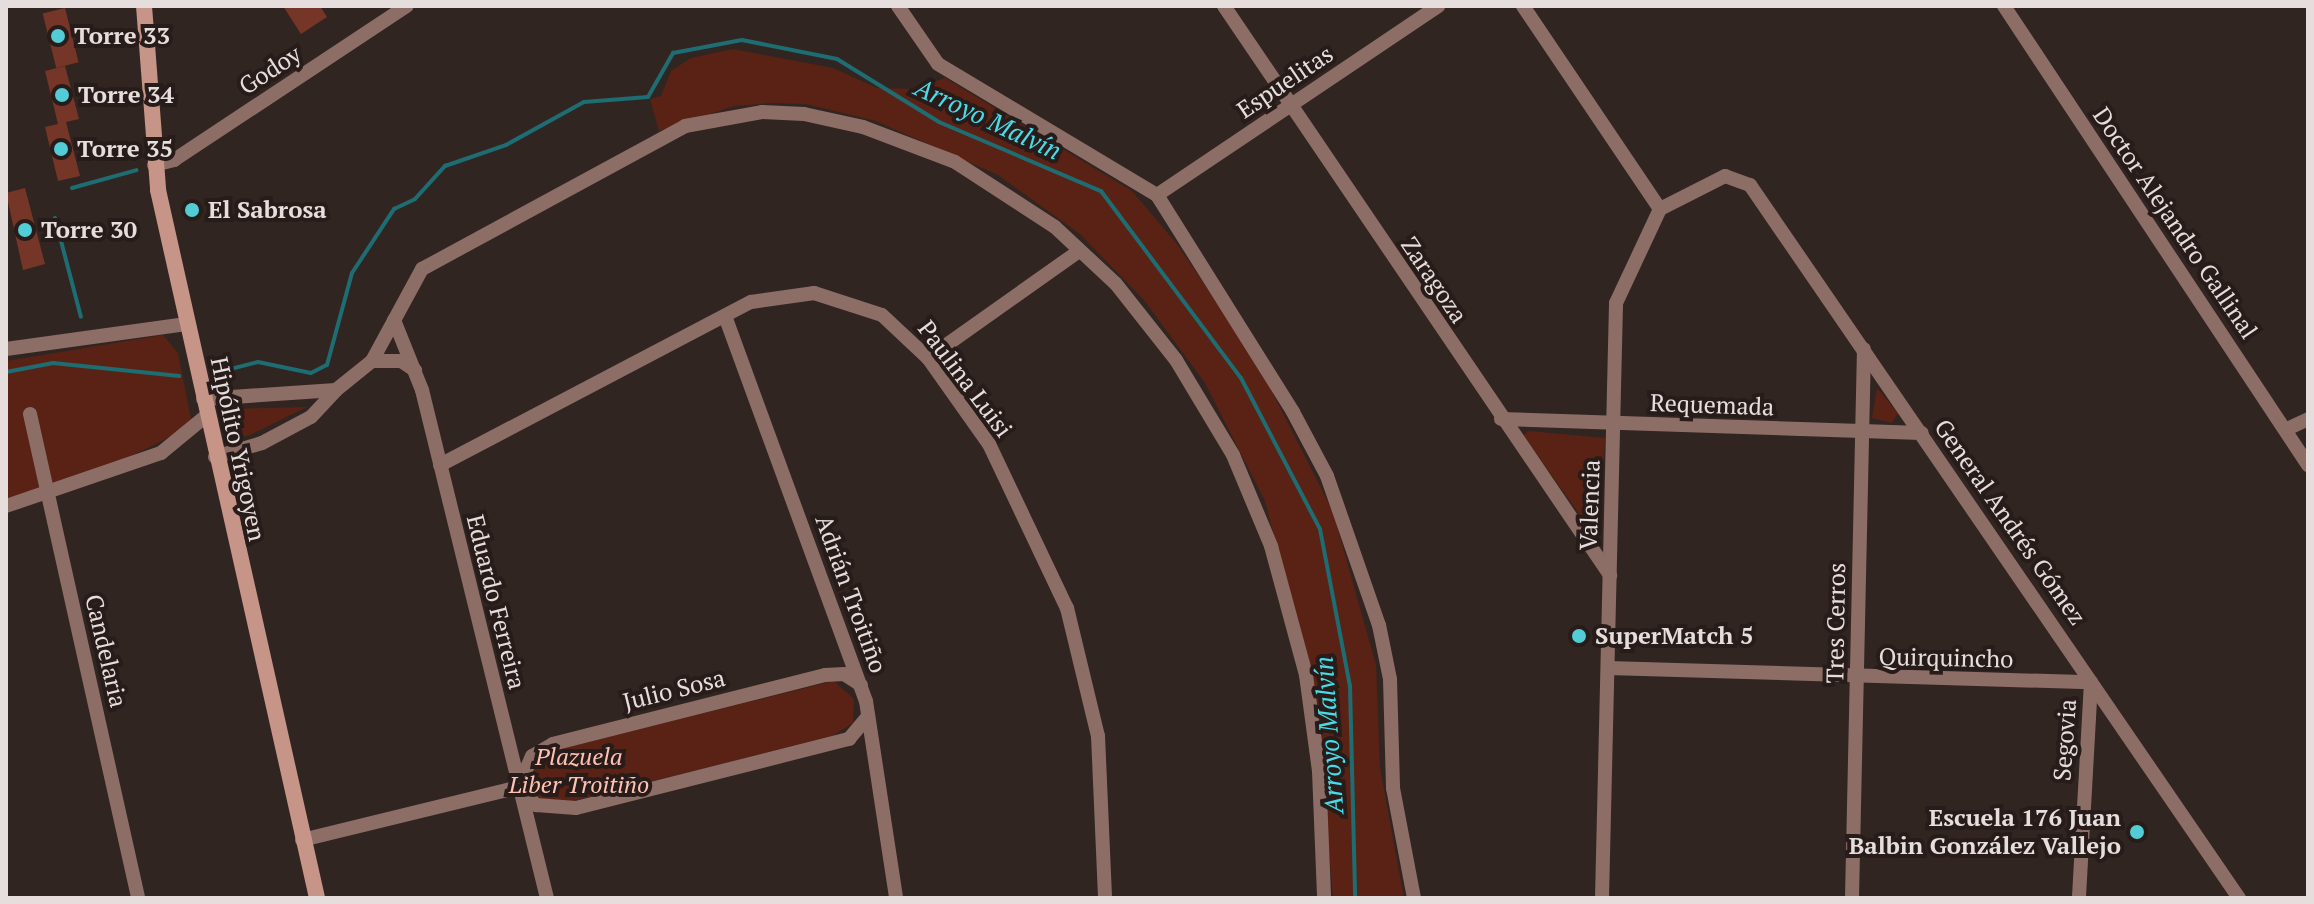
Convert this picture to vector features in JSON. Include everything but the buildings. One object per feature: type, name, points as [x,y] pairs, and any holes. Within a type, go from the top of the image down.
[{"type":"street","name":"Hipólito Yrigoyen","points":[[144,6],[154,165],[204,408],[317,898]]},
{"type":"street","name":"Godoy","points":[[154,165],[174,160],[407,6]]},
{"type":"street","points":[[898,6],[938,64],[1157,195],[1327,476],[1382,639],[1390,679],[1393,788],[1414,898]]},
{"type":"street","name":"Zaragoza","points":[[1224,6],[1610,576]]},
{"type":"street","name":"Espuelitas","points":[[1157,195],[1438,6]]},
{"type":"street","points":[[1523,6],[1660,209]]},
{"type":"street","name":"Doctor Alejandro Gallinal","points":[[2004,6],[2308,465]]},
{"type":"street","points":[[215,457],[302,422],[372,361],[422,269],[441,255],[685,126],[762,112],[833,119],[955,162],[1008,194],[1116,284],[1176,360],[1260,514],[1311,708],[1324,898]]},
{"type":"street","name":"General Andrés Gómez","points":[[1660,209],[1725,176],[1738,176],[1864,349],[2239,898]]},
{"type":"street","name":"Valencia","points":[[1602,898],[1616,303],[1660,209]]},
{"type":"street","points":[[928,358],[1079,251]]},
{"type":"street","name":"Paulina Luisi","points":[[440,465],[725,316],[774,295],[837,296],[882,315],[928,358],[1013,486],[1067,608],[1098,736],[1105,898]]},
{"type":"street","name":"Adrián Troitiño","points":[[725,316],[861,685],[896,898]]},
{"type":"street","name":"Eduardo Ferreira","points":[[394,320],[415,370],[547,898]]},
{"type":"street","points":[[6,349],[186,324]]},
{"type":"street","name":"Tres Cerros","points":[[1852,898],[1864,349]]},
{"type":"street","points":[[372,361],[401,361],[415,370]]},
{"type":"street","points":[[6,506],[161,453],[204,408],[336,390]]},
{"type":"street","name":"Candelaria","points":[[30,414],[138,898]]},
{"type":"street","name":"Requemada","points":[[1501,419],[1922,433]]},
{"type":"street","points":[[2287,429],[2308,419]]},
{"type":"street","name":"Quirquincho","points":[[1608,668],[1857,678],[2091,682]]},
{"type":"street","name":"Julio Sosa","points":[[519,787],[532,756],[553,744],[825,675],[844,674],[861,685]]},
{"type":"street","name":"Segovia","points":[[2079,898],[2091,682]]},
{"type":"street","points":[[302,840],[519,787],[536,805],[576,808],[849,739],[868,716]]},
{"type":"green space","points":[[733,49],[833,68],[877,88],[912,89],[945,78],[1132,191],[1177,244],[1257,362],[1333,512],[1376,665],[1380,768],[1404,898],[1333,898],[1316,700],[1265,501],[1205,383],[1144,300],[1080,234],[998,175],[876,121],[806,104],[772,103],[734,106],[659,131],[650,99],[661,96],[671,71],[691,58]]},
{"type":"green space","points":[[163,335],[178,353],[191,419],[180,432],[107,468],[6,499],[6,361]]},
{"type":"green space","points":[[1877,388],[1898,413],[1892,423],[1872,418]]},
{"type":"green space","points":[[307,407],[250,435],[227,440],[223,432],[222,409]]},
{"type":"green space","points":[[1529,431],[1605,438],[1600,543],[1523,435]]},
{"type":"green space","name":"Plazuela Liber Troitiño","points":[[834,681],[854,699],[853,723],[832,736],[569,802],[543,803],[536,796],[532,764],[540,753]]},
{"type":"waterway","name":"Arroyo Malvín","points":[[215,373],[258,362],[311,373],[327,365],[352,273],[394,209],[415,199],[445,166],[506,145],[584,102],[648,97],[673,53],[742,40],[837,59],[939,122],[1101,191],[1241,378],[1320,529],[1350,686],[1355,898]]},
{"type":"waterway","points":[[72,188],[137,170]]},
{"type":"waterway","points":[[55,218],[81,317]]},
{"type":"waterway","name":"Arroyo Malvín","points":[[6,372],[53,363],[179,376]]},
{"type":"place","name":"Torre 33","points":[[58,36]]},
{"type":"place","name":"Torre 34","points":[[62,95]]},
{"type":"place","name":"Torre 35","points":[[61,149]]},
{"type":"place","name":"El Sabrosa","points":[[192,210]]},
{"type":"place","name":"Torre 30","points":[[25,230]]},
{"type":"place","name":"SuperMatch 5","points":[[1579,636]]},
{"type":"place","name":"Escuela 176 Juan Balbin González Vallejo","points":[[2137,832]]}]
